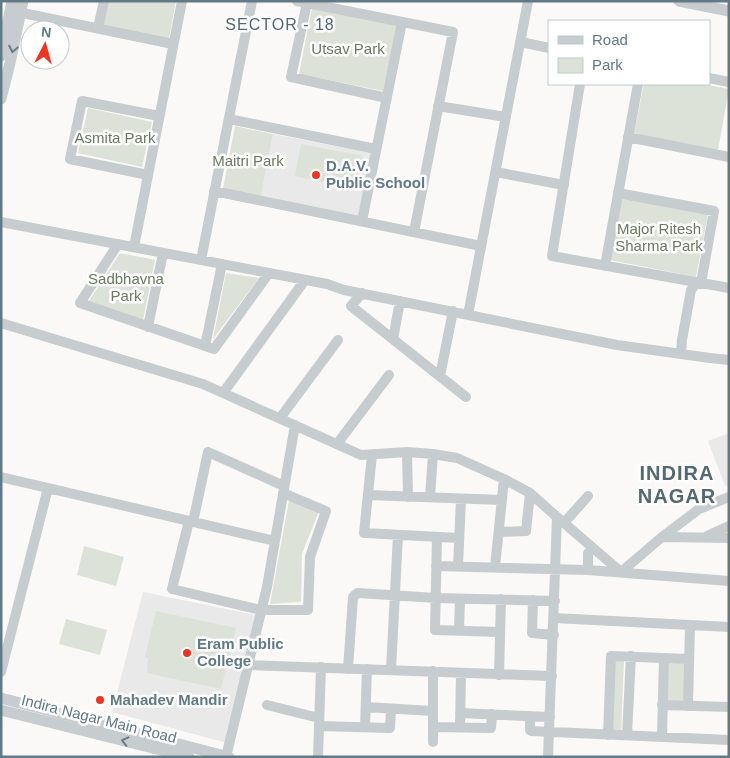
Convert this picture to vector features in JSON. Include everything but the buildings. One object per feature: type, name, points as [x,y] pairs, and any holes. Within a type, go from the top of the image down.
[{"type":"street","points":[[98,28],[104,1]]},
{"type":"street","points":[[134,247],[182,1]]},
{"type":"street","points":[[200,260],[252,1]]},
{"type":"street","points":[[468,315],[528,1]]},
{"type":"street","points":[[679,1],[729,11]]},
{"type":"street","points":[[387,98],[290,77],[302,2],[453,32],[414,232]]},
{"type":"street","points":[[1,56],[9,24],[16,6],[98,28],[173,44]]},
{"type":"street","points":[[362,221],[402,22]]},
{"type":"street","points":[[1,99],[10,63],[9,24]]},
{"type":"street","points":[[521,42],[548,48]]},
{"type":"street","points":[[710,78],[729,82]]},
{"type":"street","points":[[580,85],[552,256],[729,288]]},
{"type":"street","points":[[605,266],[638,85]]},
{"type":"street","points":[[148,175],[70,159],[82,100],[159,116]]},
{"type":"street","points":[[438,106],[506,117]]},
{"type":"street","points":[[229,119],[376,149]]},
{"type":"street","points":[[628,137],[729,157]]},
{"type":"street","points":[[496,172],[564,185]]},
{"type":"street","points":[[214,191],[482,246]]},
{"type":"street","points":[[618,192],[714,211],[701,283]]},
{"type":"street","points":[[1,222],[327,284],[344,290],[617,345],[729,360]]},
{"type":"street","points":[[118,244],[80,303],[214,349],[269,273]]},
{"type":"street","points":[[148,327],[163,253]]},
{"type":"street","points":[[205,346],[222,264]]},
{"type":"street","points":[[223,393],[305,280]]},
{"type":"street","points":[[681,354],[691,290],[695,285],[701,283]]},
{"type":"street","points":[[362,293],[351,306],[466,397]]},
{"type":"street","points":[[393,339],[400,301]]},
{"type":"street","points":[[440,376],[453,312]]},
{"type":"street","points":[[1,323],[203,384],[361,455],[407,452],[457,458],[530,493],[621,572]]},
{"type":"street","points":[[280,418],[338,340]]},
{"type":"street","points":[[338,444],[389,375]]},
{"type":"street","points":[[227,756],[267,587],[295,425]]},
{"type":"street","points":[[208,452],[284,490],[326,511],[310,556],[308,610],[261,610],[172,589],[208,452]]},
{"type":"street","points":[[407,452],[408,497]]},
{"type":"street","points":[[430,498],[433,454]]},
{"type":"street","points":[[372,455],[364,533],[459,538]]},
{"type":"street","points":[[1,477],[275,541]]},
{"type":"street","points":[[495,567],[504,479]]},
{"type":"street","points":[[1,672],[48,488]]},
{"type":"street","points":[[499,532],[526,531],[530,493]]},
{"type":"street","points":[[368,495],[502,500]]},
{"type":"street","points":[[548,757],[556,568],[560,520],[588,496]]},
{"type":"street","points":[[621,572],[699,509],[729,497]]},
{"type":"street","points":[[458,566],[461,499]]},
{"type":"street","points":[[706,537],[729,526]]},
{"type":"street","points":[[391,670],[398,535]]},
{"type":"street","points":[[437,537],[435,630],[500,632]]},
{"type":"street","points":[[662,537],[729,538]]},
{"type":"street","points":[[588,553],[588,570]]},
{"type":"street","points":[[436,566],[556,568],[729,581]]},
{"type":"street","points":[[348,669],[353,598],[358,593],[460,599],[555,601]]},
{"type":"street","points":[[459,630],[460,599]]},
{"type":"street","points":[[499,675],[501,599]]},
{"type":"street","points":[[533,600],[532,634],[554,635]]},
{"type":"street","points":[[554,618],[729,627]]},
{"type":"street","points":[[688,706],[690,625]]},
{"type":"street","points":[[608,735],[611,656],[689,659]]},
{"type":"street","points":[[627,735],[631,656]]},
{"type":"street","points":[[662,737],[664,658]]},
{"type":"street","points":[[248,665],[552,676]]},
{"type":"street","points":[[318,757],[321,668]]},
{"type":"street","points":[[365,727],[367,669]]},
{"type":"street","points":[[433,742],[434,672]]},
{"type":"street","points":[[460,727],[461,673]]},
{"type":"street","name":"Indira Nagar Main Road","points":[[1,698],[227,756]]},
{"type":"street","points":[[267,705],[319,722],[390,728],[391,709]]},
{"type":"street","points":[[662,705],[729,707]]},
{"type":"street","points":[[366,707],[433,711]]},
{"type":"street","name":"Indira Nagar Main Road","points":[[1,710],[152,752],[189,757]]},
{"type":"street","points":[[460,713],[550,717]]},
{"type":"street","points":[[433,726],[492,728],[492,714]]},
{"type":"street","points":[[530,716],[530,731],[729,740]]},
{"type":"shaded area","name":"D.A.V. Public School","points":[[273,134],[371,153],[358,217],[261,196]]},
{"type":"shaded area","points":[[729,433],[729,485],[725,486],[708,441]]},
{"type":"shaded area","name":"Eram Public College","points":[[143,592],[256,615],[227,743],[112,712]]},
{"type":"green space","points":[[108,1],[176,1],[169,39],[103,26]]},
{"type":"green space","name":"Utsav Park","points":[[312,8],[397,25],[383,91],[299,74]]},
{"type":"green space","points":[[644,85],[707,85],[729,89],[718,150],[634,134]]},
{"type":"green space","name":"Asmita Park","points":[[88,108],[152,122],[142,167],[78,153]]},
{"type":"green space","name":"Maitri Park","points":[[235,126],[273,134],[261,196],[223,189]]},
{"type":"green space","points":[[301,144],[363,156],[356,189],[295,176]]},
{"type":"green space","name":"Major Ritesh Sharma Park","points":[[621,198],[708,214],[696,277],[610,260]]},
{"type":"green space","name":"Sadbhavna Park","points":[[120,253],[155,260],[143,320],[89,301]]},
{"type":"green space","points":[[226,273],[259,278],[213,339]]},
{"type":"green space","points":[[289,500],[319,511],[302,554],[301,602],[270,604]]},
{"type":"green space","points":[[84,546],[124,557],[116,586],[77,575]]},
{"type":"green space","points":[[156,611],[236,628],[221,689],[147,673],[148,658],[145,657]]},
{"type":"green space","points":[[66,619],[107,630],[100,655],[59,644]]},
{"type":"green space","points":[[607,660],[624,660],[621,734],[604,733]]},
{"type":"green space","points":[[663,662],[687,663],[685,705],[662,704]]},
{"type":"place","name":"D.A.V. Public School","points":[[316,175]]},
{"type":"place","name":"Eram Public College","points":[[187,653]]},
{"type":"place","name":"Mahadev Mandir","points":[[100,700]]},
{"type":"district","name":"SECTOR - 18","points":[[280,24]]},
{"type":"district","name":"INDIRA NAGAR","points":[[677,484]]}]
